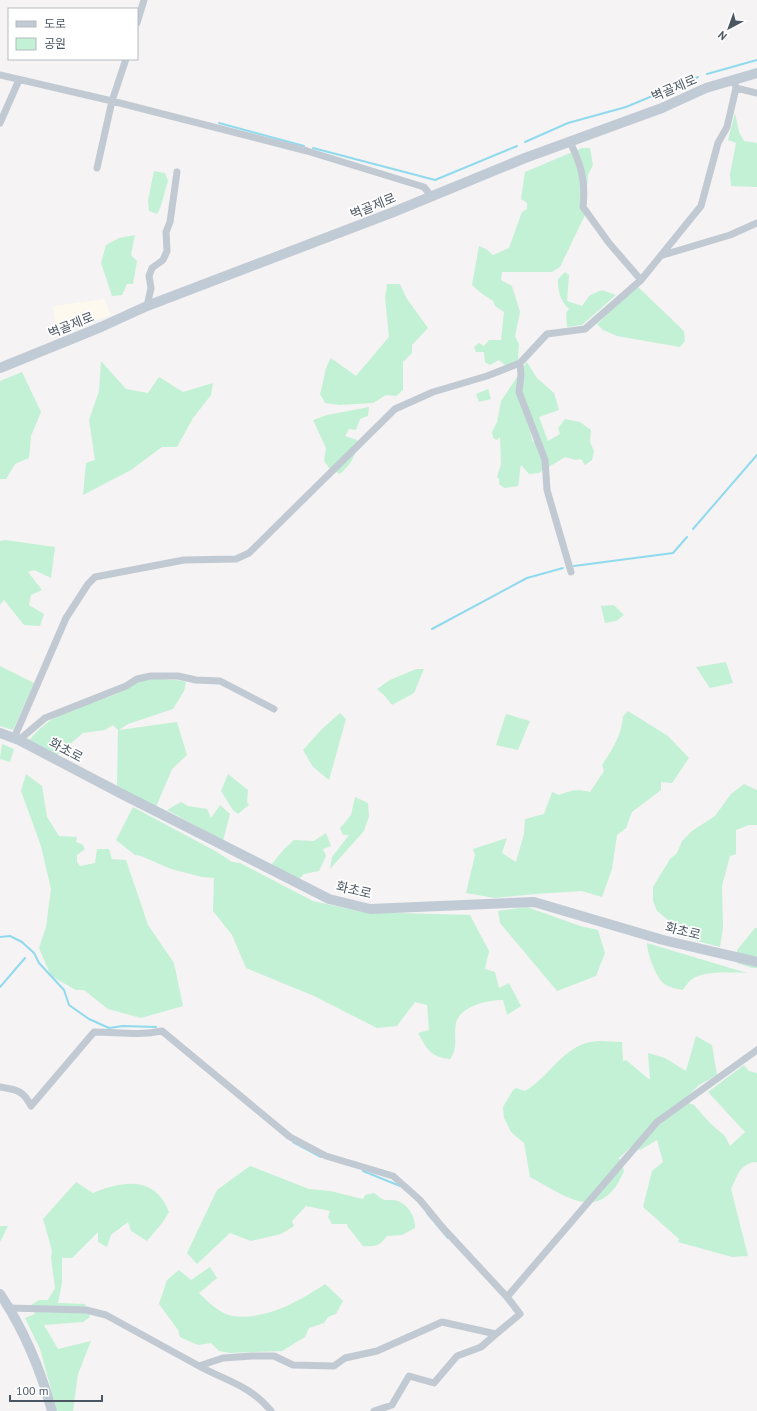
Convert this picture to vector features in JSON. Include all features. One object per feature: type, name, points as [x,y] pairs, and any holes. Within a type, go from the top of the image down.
[{"type":"street","points":[[138,21],[144,0]]},
{"type":"street","points":[[97,168],[112,101],[126,60]]},
{"type":"street","name":"벽골제로","points":[[0,368],[101,327],[147,306],[392,213],[431,196],[570,142],[662,108],[706,88],[735,84],[757,73]]},
{"type":"street","points":[[0,75],[112,101],[307,151],[424,187],[431,196]]},
{"type":"street","points":[[0,123],[19,80]]},
{"type":"street","points":[[17,739],[66,618],[88,584],[96,577],[184,560],[236,559],[249,553],[395,409],[433,392],[487,376],[520,363],[547,334],[585,329],[641,280],[688,220],[701,206],[718,143],[727,127],[735,84],[757,93]]},
{"type":"street","points":[[570,142],[580,163],[585,188],[583,207],[609,244],[641,280]]},
{"type":"street","points":[[147,306],[151,288],[149,276],[152,268],[163,260],[167,251],[166,232],[170,222],[177,172]]},
{"type":"street","points":[[662,255],[730,235],[757,223]]},
{"type":"street","points":[[520,363],[521,375],[519,392],[545,460],[547,490],[571,572]]},
{"type":"street","points":[[17,739],[45,718],[126,686],[137,679],[151,676],[178,676],[196,680],[220,681],[274,709]]},
{"type":"street","name":"화초로","points":[[0,733],[17,739],[329,899],[370,909],[534,902],[663,940],[757,962]]},
{"type":"street","points":[[0,1087],[19,1091],[26,1096],[31,1106],[94,1032],[120,1034],[151,1033],[162,1031],[290,1137],[326,1156],[393,1176],[420,1200],[520,1314],[482,1347],[457,1356],[434,1383],[409,1376],[392,1405],[374,1411]]},
{"type":"street","points":[[507,1298],[657,1122],[757,1050]]},
{"type":"street","points":[[0,1294],[20,1324],[45,1384],[52,1411]]},
{"type":"street","points":[[9,1308],[86,1310],[106,1315],[214,1375],[244,1387],[256,1395],[271,1411]]},
{"type":"street","points":[[199,1366],[223,1358],[274,1356],[292,1365],[334,1366],[345,1358],[377,1351],[442,1322],[496,1334]]},
{"type":"shaded area","points":[[104,299],[111,315],[57,333],[53,306]]},
{"type":"green space","points":[[735,113],[739,132],[744,141],[757,143],[757,187],[731,186],[730,174],[736,143],[728,140]]},
{"type":"green space","points":[[582,148],[590,148],[593,165],[588,175],[585,215],[560,267],[552,272],[502,272],[501,280],[512,286],[520,312],[515,336],[519,344],[518,361],[506,366],[499,360],[490,365],[485,362],[484,352],[476,352],[474,347],[479,343],[484,346],[489,340],[501,340],[504,312],[495,306],[493,301],[472,285],[479,246],[486,249],[493,255],[509,248],[522,212],[527,209],[527,203],[521,199],[525,172]]},
{"type":"green space","points":[[154,171],[165,173],[168,181],[157,214],[149,211],[148,200]]},
{"type":"green space","points":[[135,235],[131,255],[137,261],[133,284],[127,284],[122,295],[112,296],[101,263],[106,245],[119,238]]},
{"type":"green space","points":[[565,272],[569,275],[567,301],[582,306],[590,295],[602,290],[616,295],[582,325],[567,327],[566,313],[569,309],[562,299],[558,284],[558,279]]},
{"type":"green space","points":[[387,284],[400,284],[407,299],[428,328],[412,345],[412,353],[403,362],[403,390],[396,396],[386,395],[373,403],[340,405],[325,403],[320,394],[325,371],[331,358],[356,376],[389,337],[385,298]]},
{"type":"green space","points":[[637,286],[684,331],[685,341],[680,347],[617,336],[603,330],[597,324]]},
{"type":"green space","points":[[101,361],[126,389],[148,393],[159,377],[183,392],[213,383],[211,395],[193,418],[177,447],[162,447],[131,470],[83,495],[86,463],[95,460],[89,420],[99,391]]},
{"type":"green space","points":[[527,362],[537,378],[554,393],[559,410],[539,417],[548,441],[560,434],[558,428],[565,419],[580,422],[591,430],[590,442],[594,451],[592,460],[585,465],[581,459],[576,460],[565,457],[539,473],[529,474],[521,465],[518,486],[504,488],[499,484],[499,479],[497,477],[501,464],[500,437],[497,440],[493,438],[492,432],[497,422],[501,401]],"holes":[[[526,418],[539,440],[533,442]]]},
{"type":"green space","points":[[22,372],[41,412],[31,436],[29,458],[15,464],[6,479],[0,479],[0,381]]},
{"type":"green space","points":[[488,389],[491,399],[479,402],[476,394]]},
{"type":"green space","points":[[369,407],[368,416],[360,419],[356,430],[349,429],[345,436],[357,440],[353,459],[340,474],[329,468],[324,461],[326,448],[313,420],[327,415]]},
{"type":"green space","points":[[5,540],[55,547],[51,578],[34,570],[28,572],[42,590],[31,595],[29,605],[44,614],[40,626],[24,625],[4,600],[0,605],[0,541]]},
{"type":"green space","points":[[614,605],[624,615],[616,621],[605,623],[601,606]]},
{"type":"green space","points":[[726,662],[733,683],[710,688],[696,667]]},
{"type":"green space","points":[[0,666],[34,683],[13,730],[0,726]]},
{"type":"green space","points":[[416,669],[424,669],[414,693],[392,705],[377,689],[390,680]]},
{"type":"green space","points":[[161,678],[186,682],[184,691],[173,709],[128,724],[119,730],[177,722],[187,755],[172,769],[156,807],[117,786],[118,730],[113,725],[105,730],[83,733],[64,749],[63,739],[57,737],[50,744],[60,751],[57,756],[29,740],[46,724],[62,714],[114,695],[139,682],[148,679]]},
{"type":"green space","points":[[628,711],[668,736],[689,758],[672,783],[661,782],[661,790],[632,812],[626,828],[617,835],[612,869],[602,897],[582,891],[495,898],[466,893],[475,855],[473,849],[507,838],[502,853],[516,862],[524,834],[525,819],[544,814],[552,792],[559,795],[574,790],[590,792],[604,771],[602,765],[616,742],[621,730],[623,716]]},
{"type":"green space","points":[[340,713],[346,719],[329,780],[313,767],[303,750],[323,728]]},
{"type":"green space","points":[[506,714],[530,721],[518,750],[496,745]]},
{"type":"green space","points":[[2,744],[14,749],[10,762],[0,759]]},
{"type":"green space","points":[[26,774],[42,786],[47,817],[59,836],[77,837],[76,842],[82,844],[85,849],[77,855],[77,862],[80,866],[95,863],[97,849],[109,849],[112,859],[126,860],[148,925],[174,963],[183,1006],[141,1018],[108,1009],[84,990],[76,990],[51,976],[39,948],[46,927],[51,889],[41,846],[21,791]]},
{"type":"green space","points":[[228,774],[248,790],[247,802],[249,805],[238,814],[233,810],[221,791]]},
{"type":"green space","points":[[744,784],[757,790],[757,825],[749,825],[736,830],[736,854],[730,856],[722,886],[723,927],[720,947],[674,935],[674,925],[657,911],[653,901],[653,887],[670,859],[677,853],[682,841],[692,831],[715,816],[731,794]]},
{"type":"green space","points":[[355,797],[368,803],[369,816],[364,831],[330,869],[332,857],[349,835],[343,835],[340,828],[351,815]]},
{"type":"green space","points":[[181,802],[188,806],[207,809],[211,818],[220,805],[230,814],[223,841],[167,810]]},
{"type":"green space","points":[[133,807],[217,852],[232,862],[240,863],[313,901],[362,912],[470,915],[489,951],[485,969],[495,972],[499,988],[509,983],[521,1006],[507,1015],[503,1000],[497,1000],[475,1005],[463,1012],[456,1023],[455,1046],[450,1059],[433,1054],[424,1044],[418,1033],[429,1030],[427,1005],[415,1002],[397,1026],[377,1028],[314,996],[246,968],[232,935],[213,911],[214,878],[202,877],[171,869],[141,856],[135,855],[116,840]]},
{"type":"green space","points":[[326,833],[331,846],[323,849],[326,856],[319,871],[304,874],[299,879],[270,866],[294,840],[314,841]]},
{"type":"green space","points":[[527,907],[580,926],[598,930],[605,953],[596,976],[557,991],[500,923],[498,911]]},
{"type":"green space","points":[[755,928],[757,928],[757,968],[752,968],[737,963],[737,950]]},
{"type":"green space","points":[[647,943],[747,973],[710,973],[691,980],[683,990],[672,988],[662,982],[654,969]]},
{"type":"green space","points":[[696,1036],[712,1045],[717,1075],[699,1085],[683,1101],[694,1105],[710,1123],[725,1136],[730,1146],[745,1132],[708,1092],[744,1065],[749,1071],[757,1073],[757,1162],[743,1167],[731,1189],[748,1256],[732,1257],[678,1242],[679,1239],[643,1207],[652,1171],[663,1162],[657,1140],[640,1150],[632,1146],[619,1158],[624,1171],[615,1188],[605,1198],[594,1202],[582,1202],[557,1192],[530,1177],[524,1143],[511,1132],[504,1118],[503,1107],[513,1090],[516,1088],[525,1091],[541,1079],[564,1056],[581,1045],[595,1041],[622,1042],[623,1061],[626,1060],[650,1080],[648,1053],[665,1058],[686,1071]]},
{"type":"green space","points":[[250,1166],[309,1189],[330,1191],[363,1199],[365,1195],[374,1193],[385,1200],[399,1201],[410,1211],[414,1219],[415,1228],[402,1235],[387,1236],[382,1242],[376,1245],[363,1246],[347,1224],[332,1224],[328,1217],[330,1211],[306,1206],[292,1221],[294,1226],[281,1234],[251,1241],[230,1233],[197,1264],[187,1253],[217,1190]]},
{"type":"green space","points":[[76,1182],[93,1193],[115,1186],[137,1184],[155,1192],[163,1200],[169,1212],[163,1222],[147,1241],[131,1231],[128,1222],[111,1235],[107,1247],[98,1242],[98,1232],[72,1258],[62,1258],[62,1283],[58,1303],[85,1304],[90,1317],[83,1322],[44,1325],[58,1349],[91,1341],[78,1374],[73,1411],[57,1411],[40,1349],[25,1318],[35,1314],[31,1305],[39,1300],[48,1300],[55,1288],[51,1258],[52,1251],[43,1219]]},
{"type":"green space","points":[[0,1226],[8,1226],[0,1242]]},
{"type":"green space","points":[[210,1267],[217,1278],[199,1293],[218,1310],[227,1315],[244,1317],[269,1313],[293,1303],[325,1284],[343,1301],[336,1314],[328,1317],[324,1323],[309,1328],[305,1337],[282,1351],[230,1353],[219,1351],[211,1343],[198,1345],[180,1337],[178,1330],[159,1304],[167,1280],[179,1270],[191,1280]]},
{"type":"waterway","points":[[707,74],[757,60]]},
{"type":"waterway","points":[[525,142],[568,123],[626,107],[698,77]]},
{"type":"waterway","points":[[219,123],[304,146]]},
{"type":"waterway","points":[[313,148],[435,180],[517,146]]},
{"type":"waterway","points":[[693,529],[757,455]]},
{"type":"waterway","points":[[574,566],[673,553],[687,537]]},
{"type":"waterway","points":[[432,629],[527,578],[563,568]]},
{"type":"waterway","points":[[0,937],[10,936],[22,942],[34,953],[39,963],[64,990],[69,1005],[89,1019],[109,1028],[123,1026],[156,1027]]},
{"type":"waterway","points":[[0,987],[25,958]]},
{"type":"waterway","points":[[293,1142],[321,1157]]},
{"type":"waterway","points":[[363,1171],[400,1186]]},
{"type":"waterway","points":[[427,1213],[448,1238]]}]
